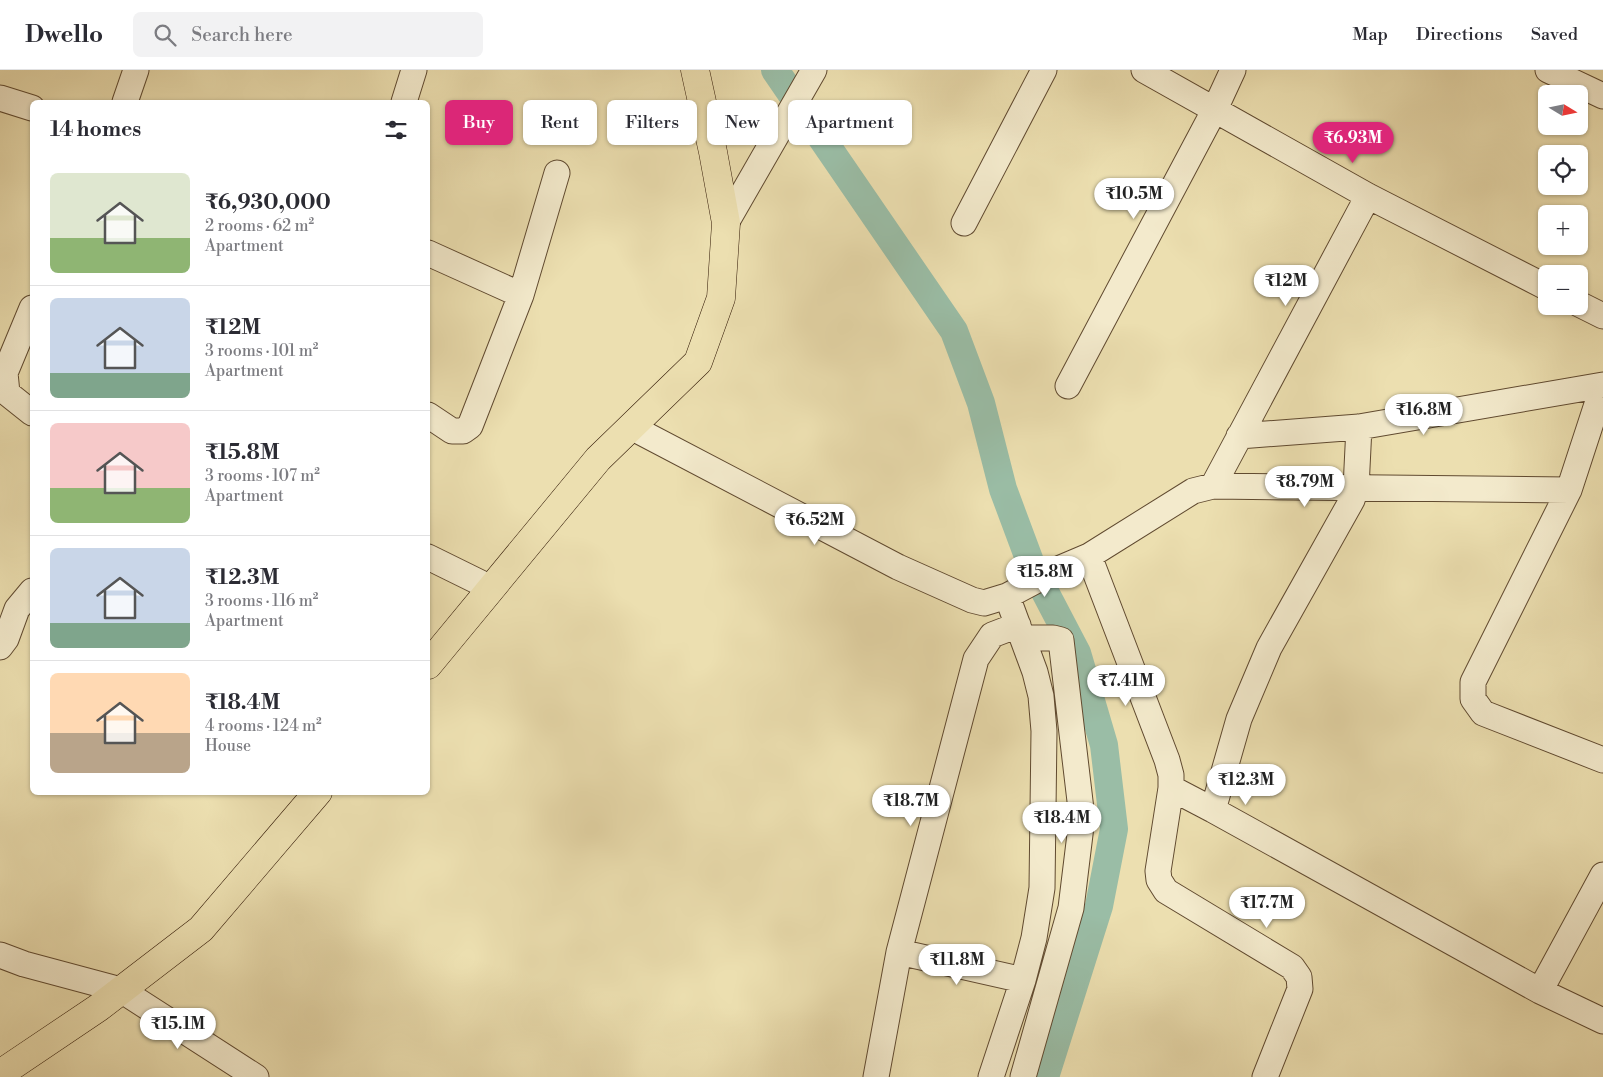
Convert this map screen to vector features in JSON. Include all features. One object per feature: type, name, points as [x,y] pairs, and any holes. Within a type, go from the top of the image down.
[{"type":"highway","points":[[430,663],[598,459],[698,362],[721,298],[726,223],[693,71]]},
{"type":"highway","points":[[0,1074],[98,1008],[201,929],[315,795]]},
{"type":"street","points":[[126,100],[136,70]]},
{"type":"street","points":[[405,100],[414,70]]},
{"type":"street","points":[[726,223],[814,70]]},
{"type":"street","points":[[964,223],[1044,70]]},
{"type":"street","points":[[1144,70],[1368,196],[1538,283]]},
{"type":"street","points":[[1068,386],[1234,70]]},
{"type":"street","points":[[1548,70],[1603,96]]},
{"type":"street","points":[[0,98],[30,107]]},
{"type":"street","points":[[430,416],[452,431],[463,431],[470,426],[521,295],[557,173]]},
{"type":"street","points":[[1213,486],[1368,196]]},
{"type":"street","points":[[430,254],[521,295]]},
{"type":"street","points":[[1588,308],[1603,316]]},
{"type":"street","points":[[30,313],[5,373],[4,396],[30,412]]},
{"type":"street","points":[[1239,436],[1359,427],[1603,386],[1569,490],[1473,682],[1472,699],[1483,713],[1602,757]]},
{"type":"street","points":[[631,427],[898,567],[972,600],[984,603],[1011,593],[1089,556],[1193,491],[1213,486],[1569,490]]},
{"type":"street","points":[[1213,810],[1239,719],[1269,648],[1347,510],[1356,488],[1359,427]]},
{"type":"street","points":[[1089,556],[1167,760],[1171,775],[1171,788],[1158,870],[1159,880],[1166,891],[1292,967],[1299,978],[1300,990],[1265,1077]]},
{"type":"street","points":[[430,558],[491,588]]},
{"type":"street","points":[[2,641],[17,608],[30,593]]},
{"type":"street","points":[[991,1077],[1023,980],[1034,938],[1042,888],[1044,732],[1041,696],[1020,632],[1011,593]]},
{"type":"street","points":[[876,1077],[899,952],[976,659],[992,636],[1020,632],[1061,640],[1082,818],[1071,908],[1023,1077]]},
{"type":"street","points":[[1171,788],[1540,991],[1603,1021]]},
{"type":"street","points":[[1540,991],[1603,875]]},
{"type":"street","points":[[899,952],[1023,980]]},
{"type":"street","points":[[0,955],[24,964],[121,990],[256,1077]]},
{"type":"waterway","points":[[775,70],[954,331],[981,403],[1003,489],[1032,567],[1077,653],[1104,745],[1114,829],[1099,906],[1045,1077]]}]
